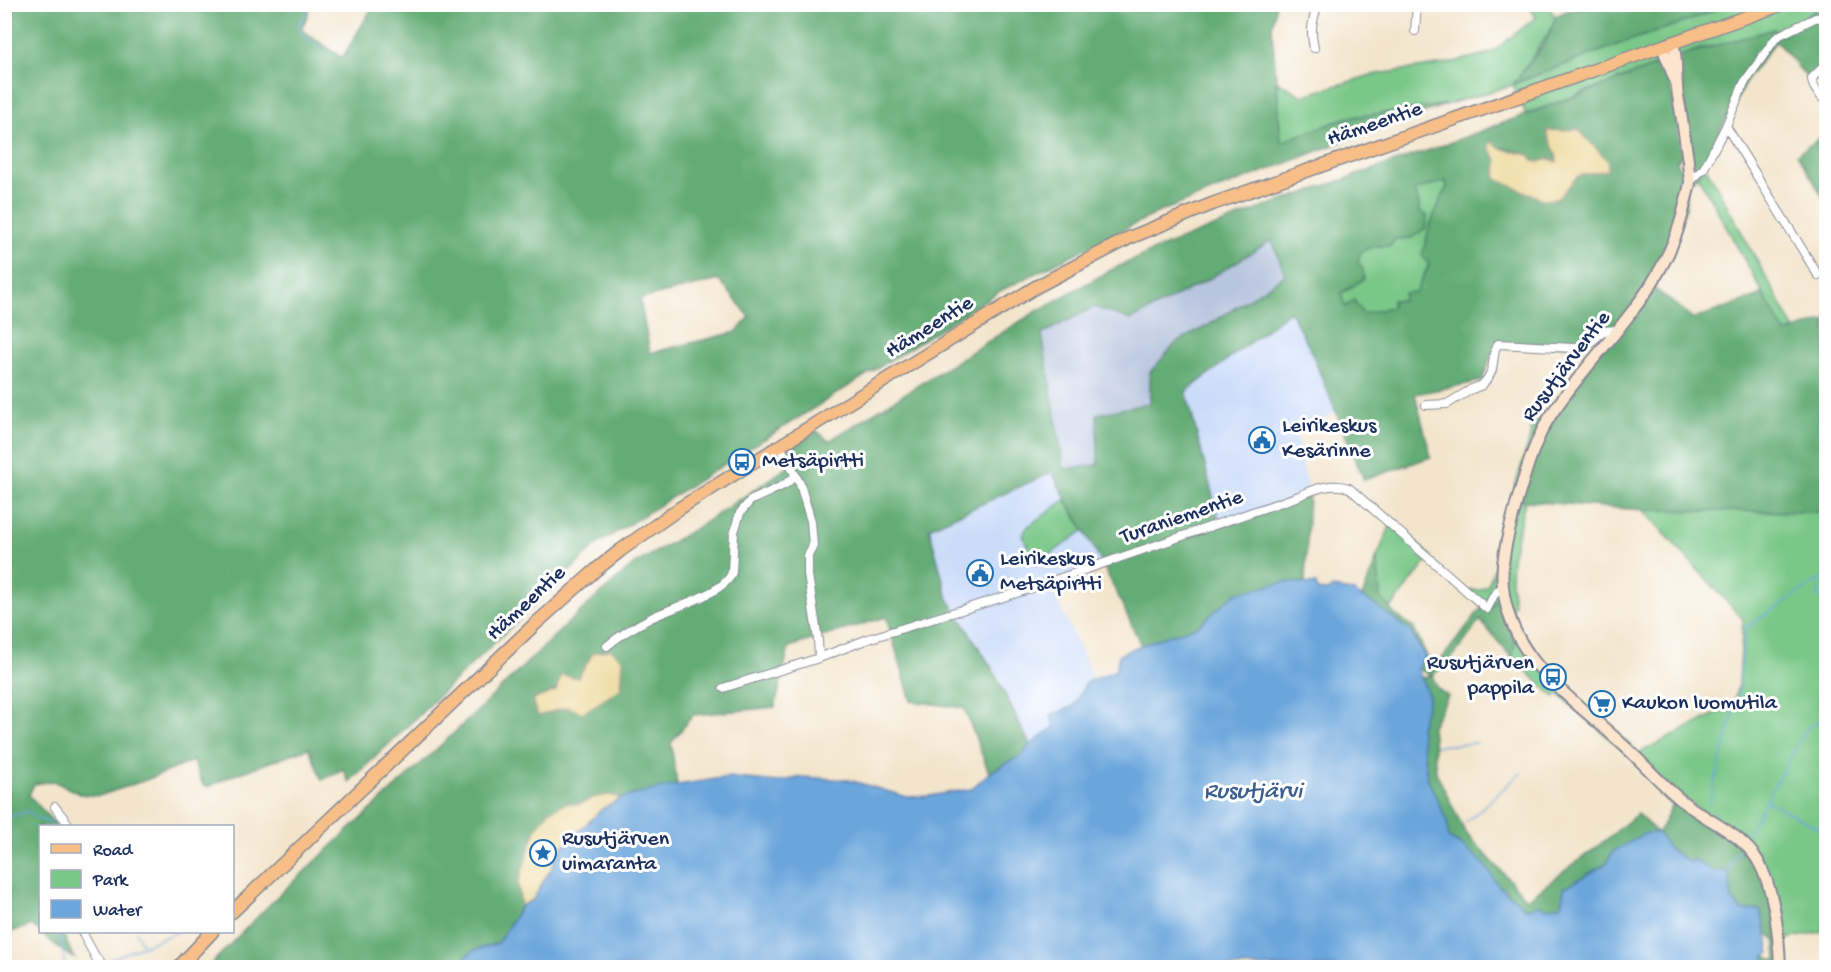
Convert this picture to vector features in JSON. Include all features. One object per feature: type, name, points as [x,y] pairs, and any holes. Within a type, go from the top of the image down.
[{"type":"main road","name":"Hämeentie","points":[[234,910],[526,633],[621,550],[680,508],[1034,288],[1129,238],[1223,200],[1783,4]]},
{"type":"main road","name":"Rusutjärventie","points":[[1667,44],[1676,55],[1676,84],[1690,182],[1680,226],[1661,271],[1641,302],[1576,380],[1536,442],[1513,519],[1503,567],[1503,586],[1508,612],[1516,634],[1539,670],[1627,748],[1672,794],[1694,811],[1738,838],[1749,848],[1759,862],[1770,893],[1779,936],[1780,968]]},
{"type":"main road","points":[[178,968],[211,933]]},
{"type":"street","points":[[1314,48],[1310,32],[1318,4]]},
{"type":"street","points":[[1414,31],[1417,4]]},
{"type":"street","points":[[1690,182],[1704,168],[1726,126],[1744,83],[1775,39],[1815,18],[1825,17],[1827,19]]},
{"type":"street","points":[[1827,64],[1812,78],[1816,90],[1827,102]]},
{"type":"street","points":[[1726,126],[1818,275]]},
{"type":"street","points":[[1426,405],[1447,404],[1482,385],[1492,370],[1498,344],[1573,348],[1590,343],[1604,331],[1617,330]]},
{"type":"street","points":[[780,446],[800,484],[813,533],[813,546],[808,556],[808,575],[819,658]]},
{"type":"street","points":[[607,646],[652,617],[707,595],[723,585],[732,572],[735,532],[740,513],[750,501],[784,485],[796,476]]},
{"type":"street","name":"Turaniementie","points":[[723,688],[819,658],[868,639],[1029,589],[1333,485],[1349,488],[1487,609],[1494,595],[1503,586]]},
{"type":"street","points":[[55,807],[69,825]]},
{"type":"street","points":[[83,933],[96,958],[105,968]]},
{"type":"shaded area","points":[[1272,240],[1285,275],[1209,325],[1177,342],[1150,372],[1151,403],[1098,465],[1064,469],[1042,334],[1094,307],[1131,320],[1207,280]]},
{"type":"shaded area","points":[[1291,310],[1336,412],[1295,432],[1309,495],[1220,525],[1186,392]]},
{"type":"shaded area","points":[[1052,472],[1065,500],[1105,568],[1050,585],[1094,679],[1086,682],[1074,707],[1051,715],[1054,727],[1030,745],[992,668],[948,599],[929,528]]},
{"type":"green space","points":[[5,4],[305,5],[309,9],[308,15],[301,29],[341,57],[374,5],[1276,5],[1272,27],[1281,142],[1346,118],[1445,105],[1159,212],[1000,291],[599,543],[349,782],[343,769],[322,780],[309,748],[231,776],[208,787],[203,785],[193,761],[99,796],[80,794],[53,781],[34,784],[29,795],[56,825],[39,825],[39,931],[32,925],[5,934],[5,924],[8,923],[9,916],[4,913]],"holes":[[[719,280],[750,317],[736,332],[650,353],[640,299]]]},
{"type":"green space","points":[[1529,5],[1547,5],[1555,16],[1554,25],[1514,84],[1622,43],[1691,20],[1726,5],[1826,5],[1818,8],[1782,36],[1775,36],[1776,32],[1773,29],[1702,48],[1526,114],[1513,85],[1445,105],[1346,118],[1281,142],[1277,81],[1302,96],[1371,75],[1445,64],[1491,53],[1536,17]]},
{"type":"green space","points":[[1581,5],[1726,5],[1691,20],[1513,84],[1544,43],[1555,16]]},
{"type":"green space","points":[[1818,8],[1826,17],[1826,64],[1808,79],[1776,41],[1748,78],[1694,180],[1680,56],[1773,29],[1776,36],[1782,36]]},
{"type":"green space","points":[[1662,63],[1673,97],[1682,155],[1677,161],[1684,180],[1687,206],[1653,286],[1655,289],[1694,319],[1763,294],[1785,333],[1826,320],[1826,512],[1643,510],[1520,499],[1538,443],[1613,330],[1573,346],[1496,341],[1482,381],[1415,394],[1431,457],[1364,480],[1310,349],[1290,311],[1186,392],[1220,524],[1309,495],[1305,583],[1286,582],[1236,593],[1198,626],[1141,645],[1105,569],[1052,472],[929,528],[948,599],[992,668],[1030,745],[1022,755],[989,773],[964,708],[911,701],[886,617],[789,647],[775,707],[693,715],[671,743],[677,785],[622,798],[608,795],[580,804],[566,803],[536,829],[518,883],[521,906],[498,943],[473,951],[454,967],[207,968],[279,895],[470,718],[573,618],[633,565],[698,527],[794,463],[786,450],[817,431],[829,441],[1037,311],[1111,270],[1157,249],[1267,206],[1438,147]],"holes":[[[1499,148],[1529,155],[1534,161],[1548,159],[1557,163],[1556,154],[1606,170],[1578,176],[1557,199],[1496,179]],[[1446,181],[1447,186],[1430,225],[1422,255],[1429,265],[1416,292],[1404,293],[1403,300],[1392,300],[1392,307],[1363,314],[1354,300],[1345,307],[1341,293],[1364,279],[1363,269],[1358,262],[1361,251],[1377,246],[1390,246],[1395,239],[1411,238],[1426,228],[1427,215],[1421,213],[1415,190]],[[1272,240],[1285,275],[1209,325],[1177,342],[1150,372],[1150,403],[1097,414],[1098,465],[1064,469],[1042,334],[1094,307],[1131,320],[1207,280]],[[578,678],[538,716],[532,700]]]},
{"type":"green space","points":[[1826,134],[1826,202],[1797,154]]},
{"type":"green space","points":[[1706,167],[1795,330],[1785,333],[1698,176]]},
{"type":"green space","points":[[1446,181],[1447,186],[1430,225],[1429,264],[1416,292],[1392,307],[1363,314],[1344,307],[1341,293],[1351,288],[1361,250],[1390,246],[1395,239],[1411,238],[1421,213],[1415,190]]},
{"type":"green space","points":[[1546,416],[1520,498],[1525,501],[1512,559],[1511,581],[1514,605],[1511,607],[1517,627],[1537,659],[1576,692],[1576,697],[1639,753],[1733,705],[1739,681],[1743,619],[1643,510],[1826,512],[1826,931],[1783,940],[1704,813],[1633,759],[1558,694],[1555,697],[1512,658],[1515,642],[1500,594],[1486,613],[1469,590],[1480,590],[1488,585],[1530,438],[1532,423]]},
{"type":"green space","points":[[1065,500],[1084,530],[1037,564],[1023,535],[1026,528]]},
{"type":"green space","points":[[1392,522],[1431,556],[1390,609],[1380,596],[1377,557]]},
{"type":"green space","points":[[1377,557],[1380,596],[1394,614],[1413,627],[1430,662],[1441,660],[1481,608],[1486,612],[1501,594],[1515,642],[1512,658],[1480,620],[1452,657],[1432,675],[1438,689],[1448,696],[1432,726],[1436,772],[1465,832],[1527,899],[1637,814],[1658,833],[1675,801],[1737,831],[1752,846],[1764,865],[1783,967],[1764,967],[1765,956],[1777,961],[1775,939],[1767,934],[1760,910],[1742,911],[1732,899],[1728,871],[1714,872],[1694,860],[1689,862],[1669,849],[1614,851],[1606,864],[1564,888],[1561,905],[1526,908],[1499,886],[1483,863],[1461,845],[1448,838],[1447,821],[1427,778],[1420,727],[1429,697],[1422,678],[1431,675],[1418,669],[1410,631],[1362,597]]},
{"type":"green space","points":[[41,933],[62,933],[74,958],[61,950]]},
{"type":"sand","points":[[1578,129],[1608,161],[1607,170],[1578,176],[1557,199],[1544,200],[1496,179],[1497,160],[1489,147],[1491,141],[1499,148],[1529,155],[1534,161],[1548,159],[1557,162],[1546,131]]},
{"type":"sand","points":[[611,649],[623,660],[621,689],[583,713],[567,707],[538,716],[532,700],[556,691],[561,675],[578,678],[593,653]]},
{"type":"sand","name":"Rusutjärven uimaranta","points":[[608,795],[622,798],[602,809],[562,848],[533,900],[521,906],[518,883],[536,829],[549,811],[566,803],[580,804]]},
{"type":"water","name":"Rusutjärvi","points":[[1286,582],[1316,584],[1318,590],[1327,591],[1332,588],[1352,591],[1410,631],[1425,656],[1418,669],[1429,697],[1420,727],[1427,778],[1447,821],[1448,838],[1461,845],[1483,863],[1499,886],[1525,908],[1561,905],[1564,888],[1606,864],[1614,851],[1646,833],[1658,833],[1669,849],[1689,862],[1694,860],[1714,872],[1728,871],[1732,899],[1742,911],[1760,910],[1770,953],[1765,956],[1764,967],[454,967],[473,951],[498,943],[521,906],[533,900],[562,848],[602,809],[622,798],[666,787],[727,777],[778,782],[802,777],[849,780],[907,797],[971,789],[989,773],[1022,755],[1030,745],[1054,727],[1051,715],[1074,706],[1086,682],[1116,670],[1119,655],[1141,645],[1198,626],[1236,593]]},
{"type":"waterway","points":[[302,4],[307,10],[297,29],[321,49]]},
{"type":"waterway","points":[[1826,575],[1819,580],[1818,596],[1826,603]]},
{"type":"waterway","points":[[1709,804],[1738,696],[1745,628],[1819,580]]},
{"type":"waterway","points":[[1746,836],[1807,728],[1825,718],[1826,714]]},
{"type":"waterway","points":[[1436,746],[1477,743]]},
{"type":"waterway","points":[[1466,822],[1521,773]]},
{"type":"waterway","points":[[1767,801],[1826,832]]},
{"type":"waterway","points":[[4,818],[29,811],[38,819],[53,825]]},
{"type":"waterway","points":[[1728,871],[1739,849]]},
{"type":"waterway","points":[[58,933],[64,956],[64,968]]},
{"type":"waterway","points":[[136,933],[142,944]]},
{"type":"waterway","points":[[110,959],[175,933]]},
{"type":"place","name":"Leirikeskus Kesärinne","points":[[1262,440]]},
{"type":"place","name":"Metsäpirtti","points":[[742,462]]},
{"type":"place","name":"Leirikeskus Metsäpirtti","points":[[980,573]]},
{"type":"place","name":"Rusutjärven pappila","points":[[1553,677]]},
{"type":"place","name":"Kaukon luomutila","points":[[1602,704]]},
{"type":"place","name":"Rusutjärven uimaranta","points":[[543,853]]}]
